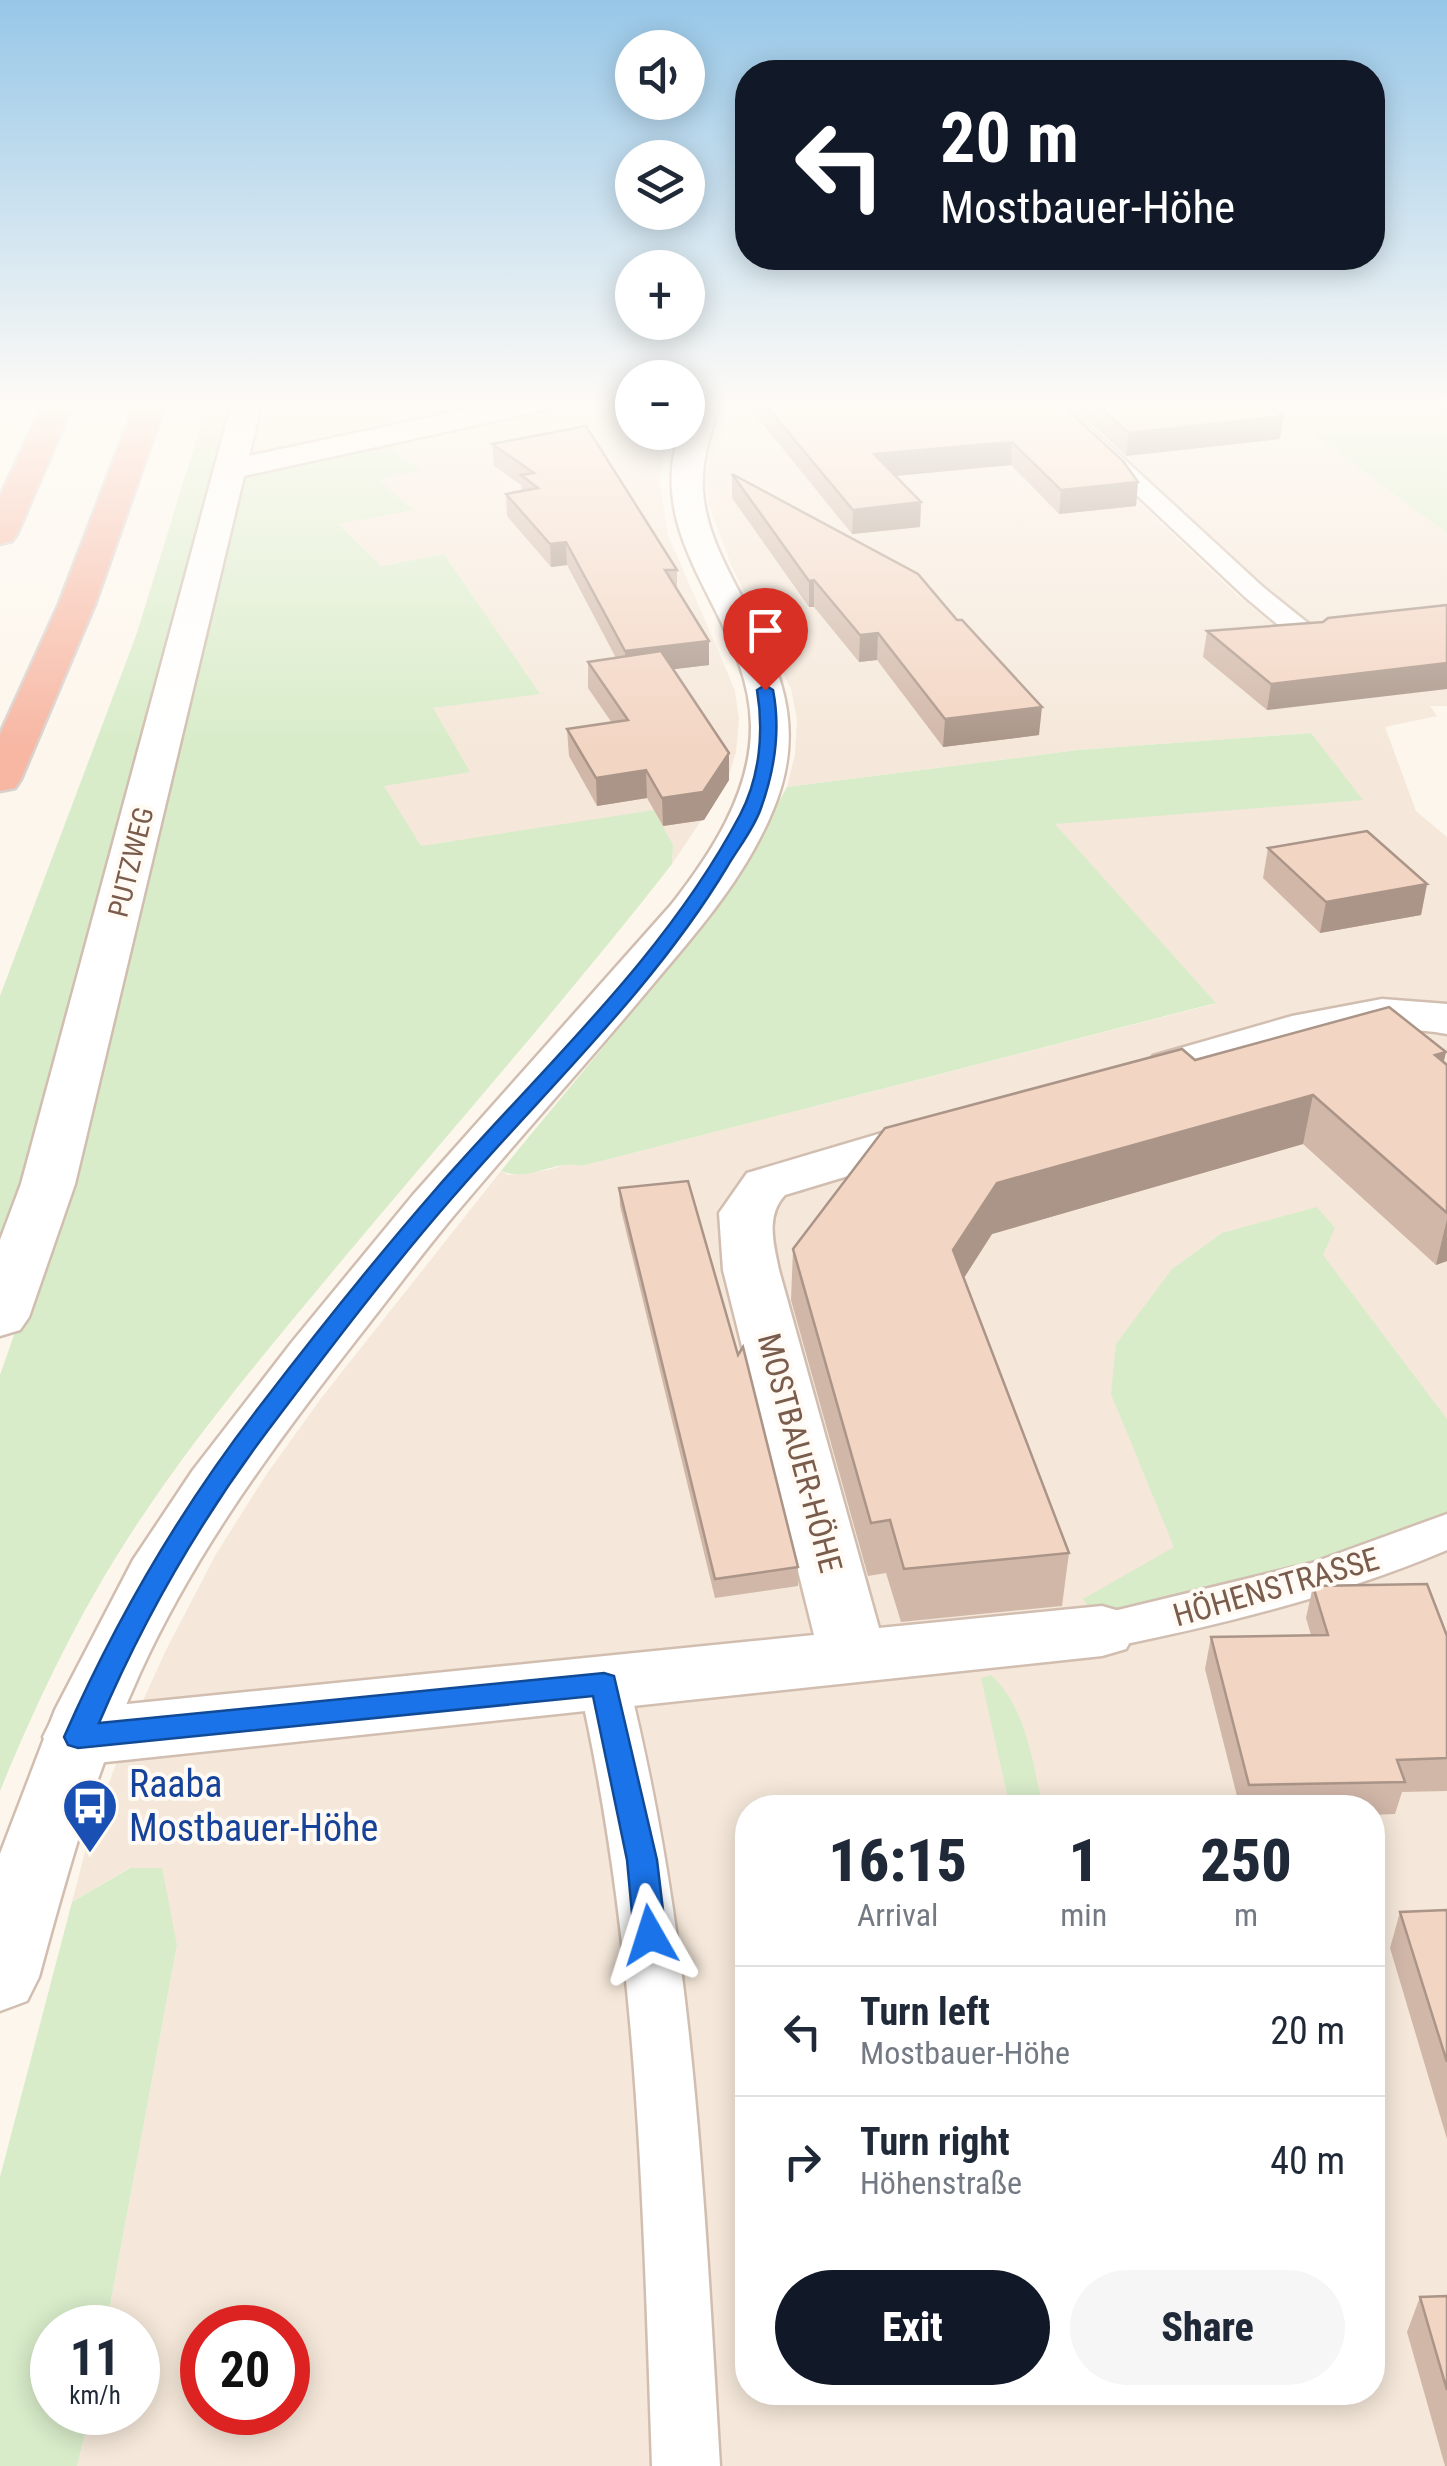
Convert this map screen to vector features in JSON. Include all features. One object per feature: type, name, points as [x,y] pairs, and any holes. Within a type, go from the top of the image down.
[{"type":"highway","points":[[0,780],[77,604],[109,517]]},
{"type":"street","name":"PUTZWEG","points":[[0,1317],[48,1184],[215,517]]},
{"type":"street","points":[[0,1977],[40,1839],[78,1737],[108,1669],[175,1548],[228,1466],[286,1388],[443,1194],[551,1078],[693,908],[751,812],[768,753],[771,720],[765,690],[708,566],[691,517]]},
{"type":"street","points":[[1118,1082],[1344,1020],[1409,1012],[1447,1018]]},
{"type":"street","name":"MOSTBAUER-HÖHE","points":[[854,1657],[751,1270],[742,1221],[749,1198],[766,1184],[984,1120]]},
{"type":"street","points":[[78,1737],[1102,1631]]},
{"type":"lane","points":[[1173,517],[1310,638]]},
{"type":"lane","name":"HÖHENSTRASSE","points":[[1102,1631],[1220,1607],[1334,1576],[1447,1531]]},
{"type":"lane","points":[[604,1684],[642,1860],[667,2087],[686,2466]]},
{"type":"shaded area","points":[[372,517],[665,517],[668,535],[735,691],[739,720],[736,752],[727,782],[672,864],[673,845],[451,841],[421,847],[383,785],[433,708],[539,693],[444,554],[380,566],[337,524]]},
{"type":"shaded area","points":[[713,517],[1155,517],[1236,594],[1292,640],[1325,635],[1190,517],[1425,517],[1447,533],[1447,706],[1430,706],[1437,716],[1385,727],[1416,811],[1447,837],[1447,2466],[77,2466],[85,2435],[160,2435],[160,2305],[110,2305],[177,1945],[129,1868],[72,1902],[88,1840],[124,1742],[216,1554],[266,1475],[322,1397],[501,1171],[509,1175],[570,1163],[582,1166],[1214,1004],[1054,824],[1310,733],[1078,750],[787,787],[795,754],[797,720],[791,689],[731,565]]},
{"type":"green space","points":[[173,517],[202,517],[0,1262],[0,996],[137,633]]},
{"type":"green space","points":[[228,517],[375,517],[338,524],[381,566],[444,554],[540,694],[433,708],[470,772],[384,786],[421,846],[654,810],[673,845],[672,864],[283,1331],[178,1465],[111,1565],[76,1628],[0,1791],[0,1375],[67,1184]]},
{"type":"green space","points":[[1425,517],[1447,517],[1447,533]]},
{"type":"green space","points":[[1311,733],[1363,800],[1055,824],[1216,1003],[582,1166],[562,1165],[522,1174],[501,1171],[690,938],[787,787],[1078,750]]},
{"type":"green space","points":[[1317,1207],[1335,1228],[1323,1255],[1447,1419],[1447,1516],[1325,1565],[1096,1618],[1083,1599],[1174,1547],[1111,1394],[1116,1344],[1172,1269],[1222,1233]]},
{"type":"green space","points":[[991,1675],[1013,1703],[1040,1795],[1007,1795],[981,1678]]},
{"type":"green space","points":[[130,1868],[162,1868],[177,1945],[110,2305],[30,2305],[30,2435],[85,2435],[77,2466],[0,2466],[0,2177],[72,1902]]},
{"type":"building","points":[[526,517],[644,517],[677,570],[665,570],[709,641],[625,651],[566,542],[550,544]]},
{"type":"building","points":[[763,517],[812,517],[918,574],[1042,707],[945,719],[878,633],[860,635],[814,580],[809,581]]},
{"type":"building","points":[[1447,605],[1447,663],[1271,684],[1207,631],[1323,622],[1328,618]]},
{"type":"building","points":[[661,651],[729,753],[703,792],[662,798],[646,770],[596,778],[567,729],[628,720],[588,662]]},
{"type":"building","points":[[1367,831],[1427,884],[1326,902],[1268,848]]},
{"type":"building","points":[[1389,1007],[1446,1052],[1435,1055],[1447,1065],[1447,1213],[1313,1095],[997,1183],[953,1250],[1069,1553],[904,1569],[890,1520],[871,1523],[793,1249],[885,1128],[1182,1049],[1195,1060]]},
{"type":"building","points":[[688,1181],[738,1355],[743,1347],[798,1567],[715,1579],[619,1188]]},
{"type":"building","points":[[1427,1584],[1447,1636],[1447,1758],[1397,1760],[1405,1782],[1249,1785],[1211,1637],[1328,1635],[1313,1586]]},
{"type":"building","points":[[1447,1910],[1447,2062],[1400,1912]]},
{"type":"building","points":[[1447,2296],[1447,2390],[1420,2297]]},
{"type":"place","name":"Raaba Mostbauer-Höhe","points":[[90,1855]]},
{"type":"route","points":[[650,1935],[642,1860],[604,1684],[78,1737],[108,1669],[175,1548],[228,1466],[443,1194],[551,1078],[693,908],[751,812],[768,753],[771,720],[765,690]]}]
